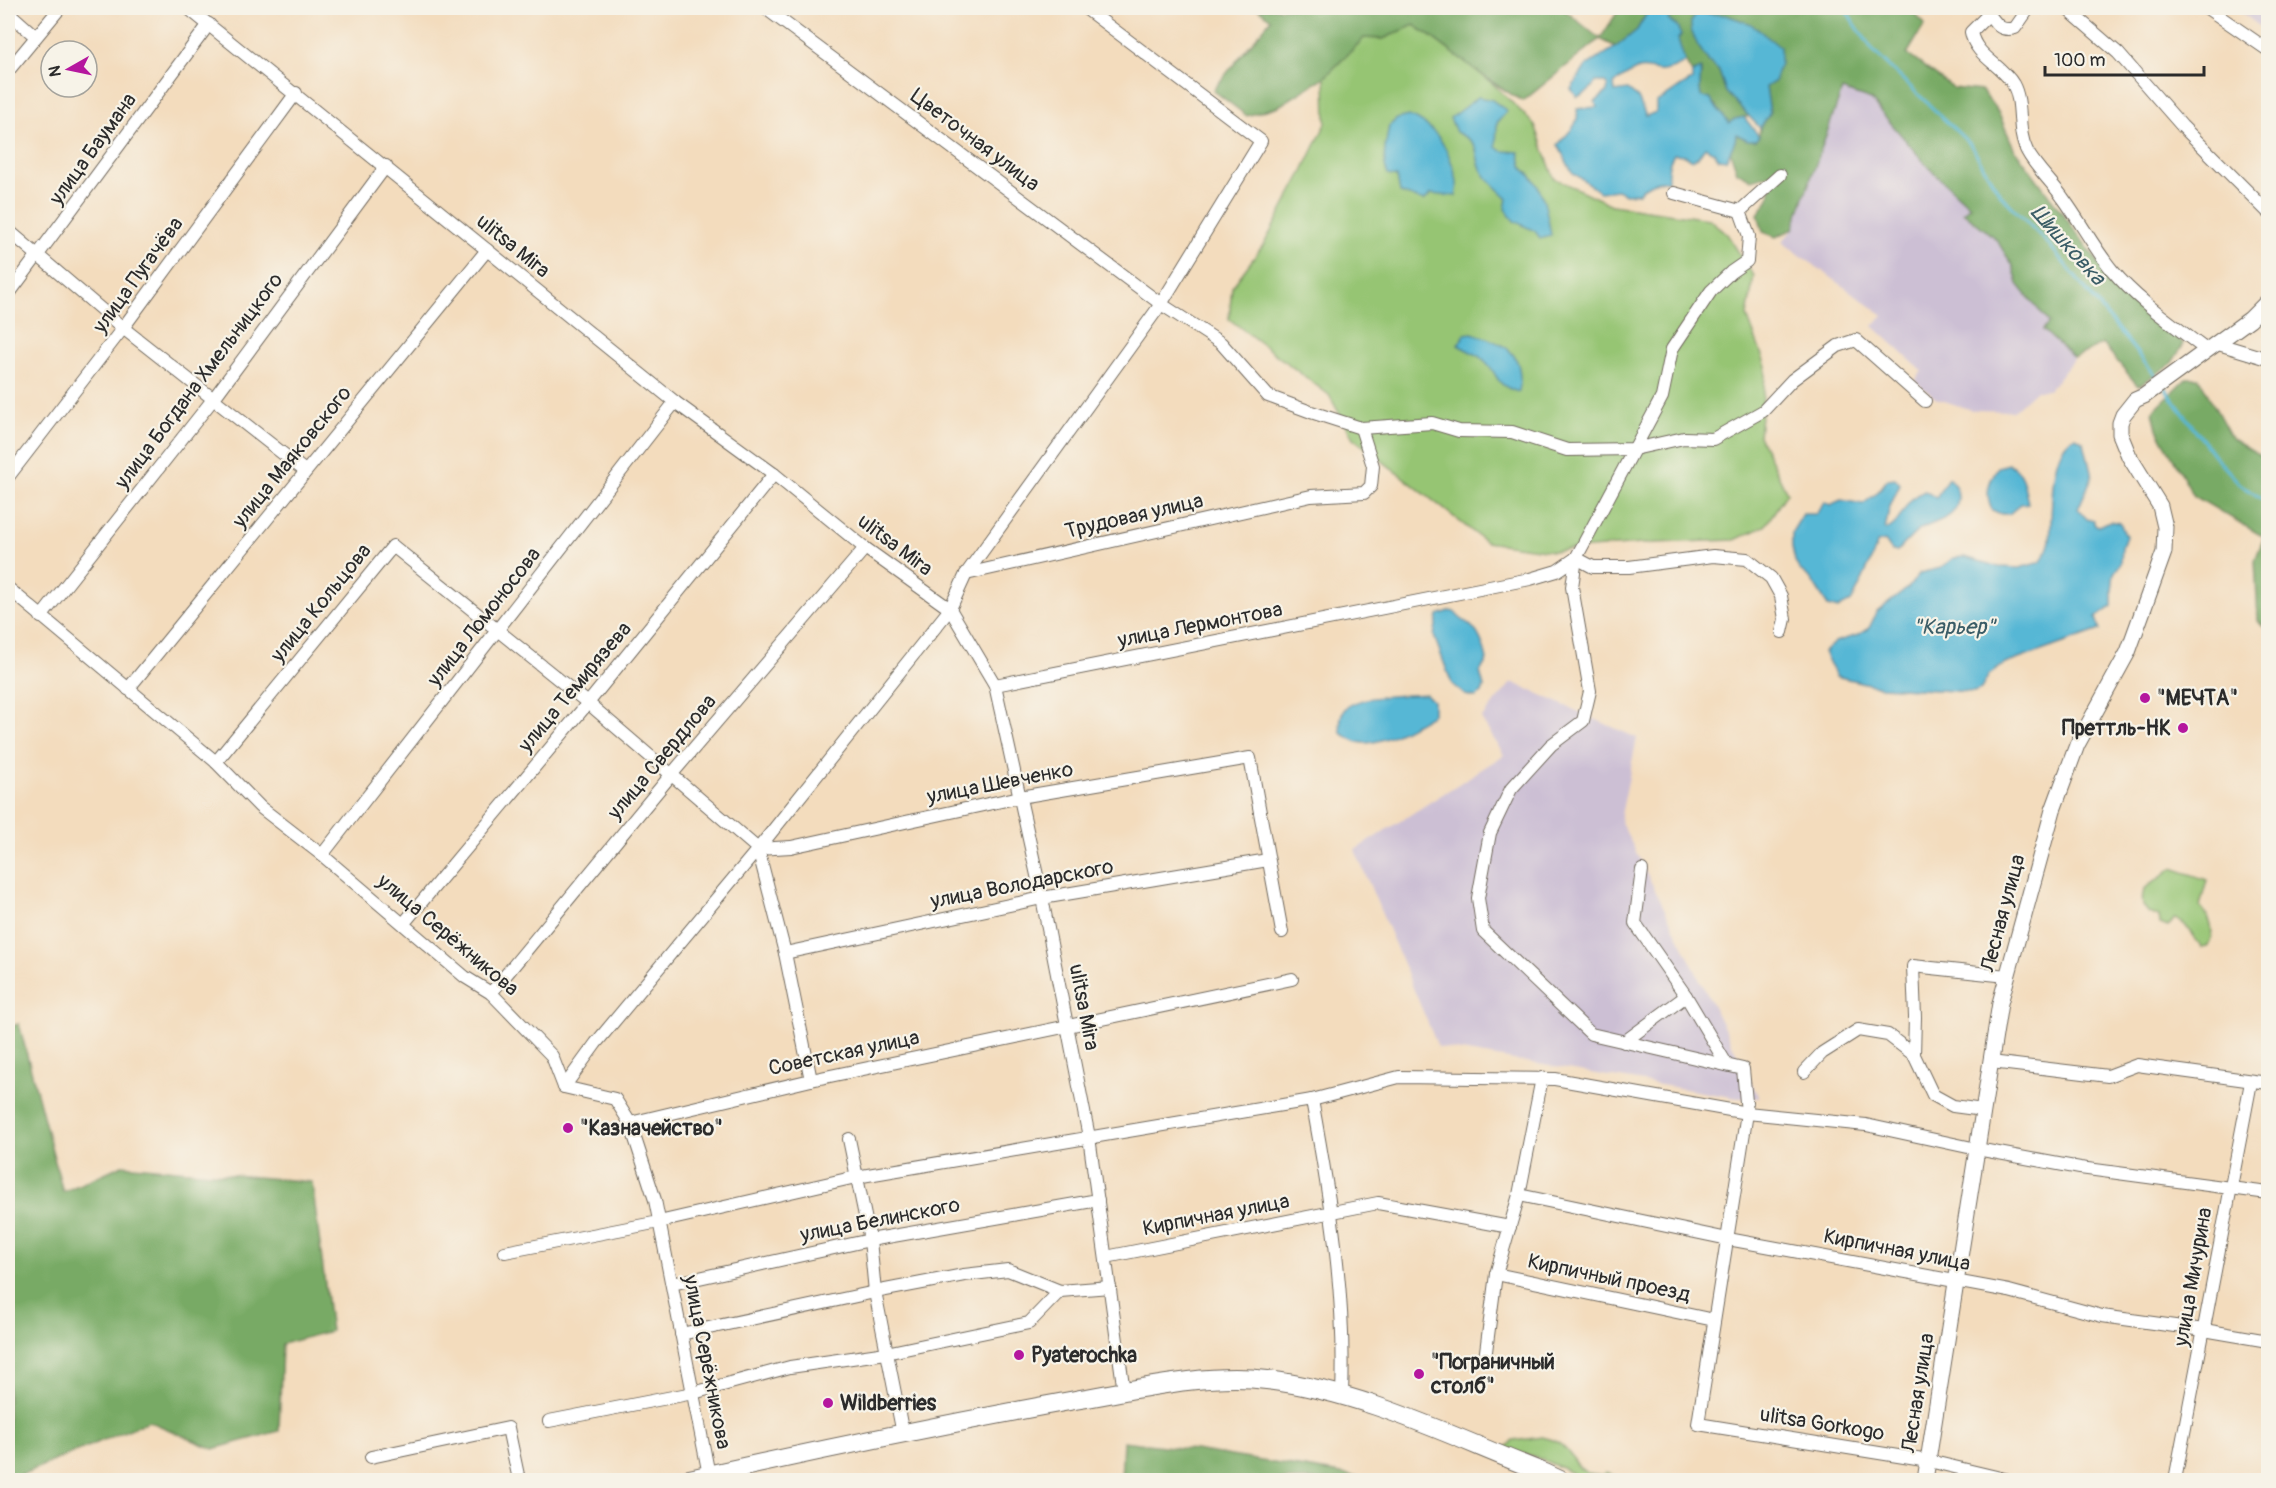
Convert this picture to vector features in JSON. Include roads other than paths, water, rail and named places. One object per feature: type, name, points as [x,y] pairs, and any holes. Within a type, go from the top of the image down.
[{"type":"main road","points":[[685,1480],[903,1434],[1124,1392],[1225,1378],[1282,1382],[1342,1394],[1380,1406],[1560,1480]]},
{"type":"street","points":[[8,71],[60,8]]},
{"type":"street","name":"ulitsa Mira","points":[[188,8],[296,93],[675,402],[774,474],[865,548],[950,609],[996,685],[1042,898],[1089,1137],[1124,1392]]},
{"type":"street","name":"Цветочная улица","points":[[765,8],[1161,304],[1221,342],[1268,396],[1361,428]]},
{"type":"street","points":[[564,1087],[596,1043],[758,849],[950,609],[966,574],[1161,304],[1261,141],[1085,8]]},
{"type":"street","points":[[2029,8],[2015,28],[2008,30],[2001,29],[1986,11],[1971,32],[1976,47],[2008,77],[2014,86],[2021,133],[2028,153],[2064,198],[2112,269],[2144,302],[2211,347],[2268,359]]},
{"type":"street","points":[[2066,8],[2118,52],[2182,126],[2268,212]]},
{"type":"street","points":[[2207,8],[2268,50]]},
{"type":"street","points":[[8,12],[35,36]]},
{"type":"street","name":"улица Баумана","points":[[8,295],[210,24]]},
{"type":"street","name":"улица Пугачёва","points":[[8,477],[123,328],[296,93]]},
{"type":"street","name":"улица Богдана Хмельницкого","points":[[41,617],[214,398],[386,166]]},
{"type":"street","points":[[1740,211],[1780,175]]},
{"type":"street","points":[[1674,193],[1740,211]]},
{"type":"street","points":[[1714,1320],[1747,1113],[1743,1069],[1591,1034],[1483,931],[1478,898],[1490,833],[1511,789],[1551,745],[1583,721],[1590,691],[1572,587],[1576,558],[1662,397],[1672,349],[1711,291],[1747,261],[1749,236],[1740,211]]},
{"type":"street","points":[[8,230],[123,328],[305,471]]},
{"type":"street","name":"улица Маяковского","points":[[128,688],[487,250]]},
{"type":"street","name":"Лесная улица","points":[[1925,1480],[2000,1003],[2053,810],[2077,745],[2128,652],[2164,552],[2165,527],[2160,506],[2129,456],[2120,434],[2120,423],[2135,400],[2144,396],[2250,319],[2268,301]]},
{"type":"street","points":[[1361,428],[1432,423],[1459,431],[1512,432],[1567,450],[1634,449],[1684,438],[1713,439],[1763,411],[1792,380],[1838,346],[1856,340],[1925,401]]},
{"type":"street","name":"улица Ломоносова","points":[[322,855],[675,402]]},
{"type":"street","name":"Трудовая улица","points":[[966,574],[1311,496],[1364,493],[1371,486],[1373,466],[1361,428]]},
{"type":"street","name":"улица Темирязева","points":[[404,923],[588,703],[774,474]]},
{"type":"street","name":"улица Кольцова","points":[[216,762],[393,546],[498,632]]},
{"type":"street","name":"улица Свердлова","points":[[491,993],[671,775],[865,548]]},
{"type":"street","points":[[1576,558],[1593,567],[1629,567],[1713,556],[1747,559],[1771,578],[1781,596],[1785,619],[1782,632]]},
{"type":"street","name":"улица Лермонтова","points":[[996,685],[1530,579],[1557,572],[1576,558]]},
{"type":"street","name":"улица Серёжникова","points":[[8,588],[216,762],[260,807],[322,855],[465,977],[491,993],[552,1056],[564,1087],[615,1099],[630,1123],[655,1200],[709,1475]]},
{"type":"street","points":[[498,632],[588,703],[758,849],[785,952],[811,1080]]},
{"type":"street","name":"улица Шевченко","points":[[758,849],[792,847],[1020,797],[1250,758],[1268,860]]},
{"type":"street","points":[[1268,860],[1282,932]]},
{"type":"street","name":"улица Володарского","points":[[785,952],[1042,898],[1268,860]]},
{"type":"street","points":[[1642,870],[1635,923],[1686,996],[1727,1065]]},
{"type":"street","points":[[1914,1055],[1916,1017],[1913,966],[2007,976]]},
{"type":"street","name":"Советская улица","points":[[630,1123],[811,1080],[1292,979]]},
{"type":"street","points":[[1624,1042],[1686,996]]},
{"type":"street","points":[[1804,1072],[1822,1053],[1858,1030],[1888,1035],[1914,1055],[1933,1095],[1953,1106],[1983,1110]]},
{"type":"street","points":[[1991,1062],[2108,1076],[2137,1065],[2268,1083]]},
{"type":"street","points":[[505,1252],[659,1222],[856,1177],[1312,1100],[1398,1077],[1542,1078],[1747,1113],[1866,1125],[2080,1168],[2268,1193]]},
{"type":"street","points":[[1485,1359],[1496,1274],[1519,1195],[1542,1078]]},
{"type":"street","name":"улица Мичурина","points":[[2175,1480],[2251,1082]]},
{"type":"street","points":[[1312,1100],[1332,1212],[1343,1322],[1342,1394]]},
{"type":"street","points":[[849,1139],[870,1240],[875,1292],[903,1434]]},
{"type":"street","name":"Кирпичная улица","points":[[1519,1195],[1728,1239],[1957,1281],[2102,1316],[2268,1341]]},
{"type":"street","name":"улица Белинского","points":[[672,1284],[870,1240],[1098,1200]]},
{"type":"street","name":"Кирпичная улица","points":[[1106,1257],[1378,1203],[1510,1227]]},
{"type":"street","points":[[681,1334],[875,1292],[964,1275],[1008,1270],[1060,1291],[1110,1287]]},
{"type":"street","name":"Кирпичный проезд","points":[[1496,1274],[1714,1320]]},
{"type":"street","points":[[549,1420],[693,1393],[790,1367],[886,1353],[1029,1323],[1060,1291]]},
{"type":"street","name":"ulitsa Gorkogo","points":[[1714,1320],[1698,1424],[1929,1461],[2009,1480]]},
{"type":"street","points":[[371,1457],[508,1428],[519,1480]]},
{"type":"water","points":[[1650,8],[1673,8],[1668,20],[1676,25],[1681,35],[1678,39],[1685,62],[1665,71],[1638,69],[1614,84],[1615,92],[1628,90],[1638,98],[1646,116],[1656,112],[1656,102],[1692,80],[1692,73],[1700,69],[1701,96],[1710,99],[1729,123],[1744,117],[1759,136],[1756,140],[1748,140],[1736,134],[1726,160],[1719,159],[1714,152],[1705,147],[1698,157],[1692,160],[1685,155],[1674,154],[1668,167],[1668,181],[1652,183],[1639,193],[1625,194],[1617,190],[1600,192],[1572,172],[1558,145],[1575,125],[1577,109],[1597,107],[1595,102],[1607,92],[1608,86],[1605,82],[1596,82],[1588,92],[1577,97],[1571,89],[1586,66],[1637,30]]},
{"type":"water","points":[[1697,13],[1726,15],[1751,24],[1780,47],[1780,63],[1774,82],[1766,87],[1770,113],[1760,128],[1726,92],[1719,71],[1709,62],[1698,46],[1691,30],[1691,22]]},
{"type":"water","points":[[1478,97],[1492,100],[1507,111],[1497,123],[1496,147],[1502,151],[1519,152],[1523,169],[1540,190],[1551,235],[1540,238],[1535,231],[1514,221],[1505,209],[1507,198],[1483,173],[1474,144],[1456,132],[1450,118]]},
{"type":"water","points":[[1409,116],[1425,124],[1441,141],[1456,176],[1456,196],[1431,194],[1424,201],[1400,193],[1397,177],[1388,175],[1384,157],[1389,126],[1397,119]]},
{"type":"water","points":[[1472,333],[1503,346],[1516,358],[1520,378],[1519,392],[1501,383],[1484,360],[1458,345],[1465,334]]},
{"type":"water","name":"\"Карьер\"","points":[[2076,437],[2084,442],[2092,477],[2078,509],[2098,526],[2111,521],[2120,523],[2126,536],[2122,547],[2121,563],[2114,573],[2112,606],[2096,618],[2100,630],[2005,664],[1989,675],[1981,689],[1974,692],[1881,687],[1836,676],[1824,652],[1835,642],[1858,635],[1869,628],[1877,612],[1908,588],[1920,573],[1941,568],[1953,558],[1965,557],[1999,567],[2019,568],[2041,562],[2050,540],[2056,467],[2060,453],[2067,443]]},
{"type":"water","points":[[2009,464],[2020,476],[2028,503],[2021,504],[2009,514],[2001,514],[1992,510],[1988,493],[1992,477],[1998,467]]},
{"type":"water","name":"\"Карьер\"","points":[[1895,478],[1900,484],[1889,509],[1885,530],[1892,527],[1917,494],[1925,491],[1936,498],[1948,478],[1957,489],[1957,505],[1950,515],[1918,531],[1897,551],[1892,551],[1885,541],[1877,543],[1851,601],[1838,609],[1828,606],[1811,579],[1799,569],[1795,561],[1792,532],[1803,514],[1816,514],[1825,502],[1830,505],[1841,500],[1863,504],[1877,493],[1888,479]]},
{"type":"water","points":[[1449,611],[1455,612],[1471,626],[1484,648],[1487,660],[1480,672],[1484,687],[1482,693],[1476,697],[1465,695],[1452,684],[1434,636],[1438,615]]},
{"type":"water","points":[[1426,694],[1433,701],[1433,714],[1397,734],[1376,742],[1366,743],[1358,742],[1341,733],[1341,716],[1350,705],[1370,698]]},
{"type":"waterway","name":"Шишковка","points":[[1844,8],[1874,52],[1970,144],[2000,194],[2051,247],[2159,380]]},
{"type":"waterway","name":"Шишковка","points":[[2165,388],[2213,454],[2240,484],[2268,503]]},
{"type":"place","name":"\"МЕЧТА\"","points":[[2145,698]]},
{"type":"place","name":"Преттль-НК","points":[[2183,728]]},
{"type":"place","name":"\"Казначейство\"","points":[[568,1128]]},
{"type":"place","name":"Pyaterochka","points":[[1019,1355]]},
{"type":"place","name":"\"Пограничный столб\"","points":[[1419,1374]]},
{"type":"place","name":"Wildberries","points":[[828,1403]]}]
